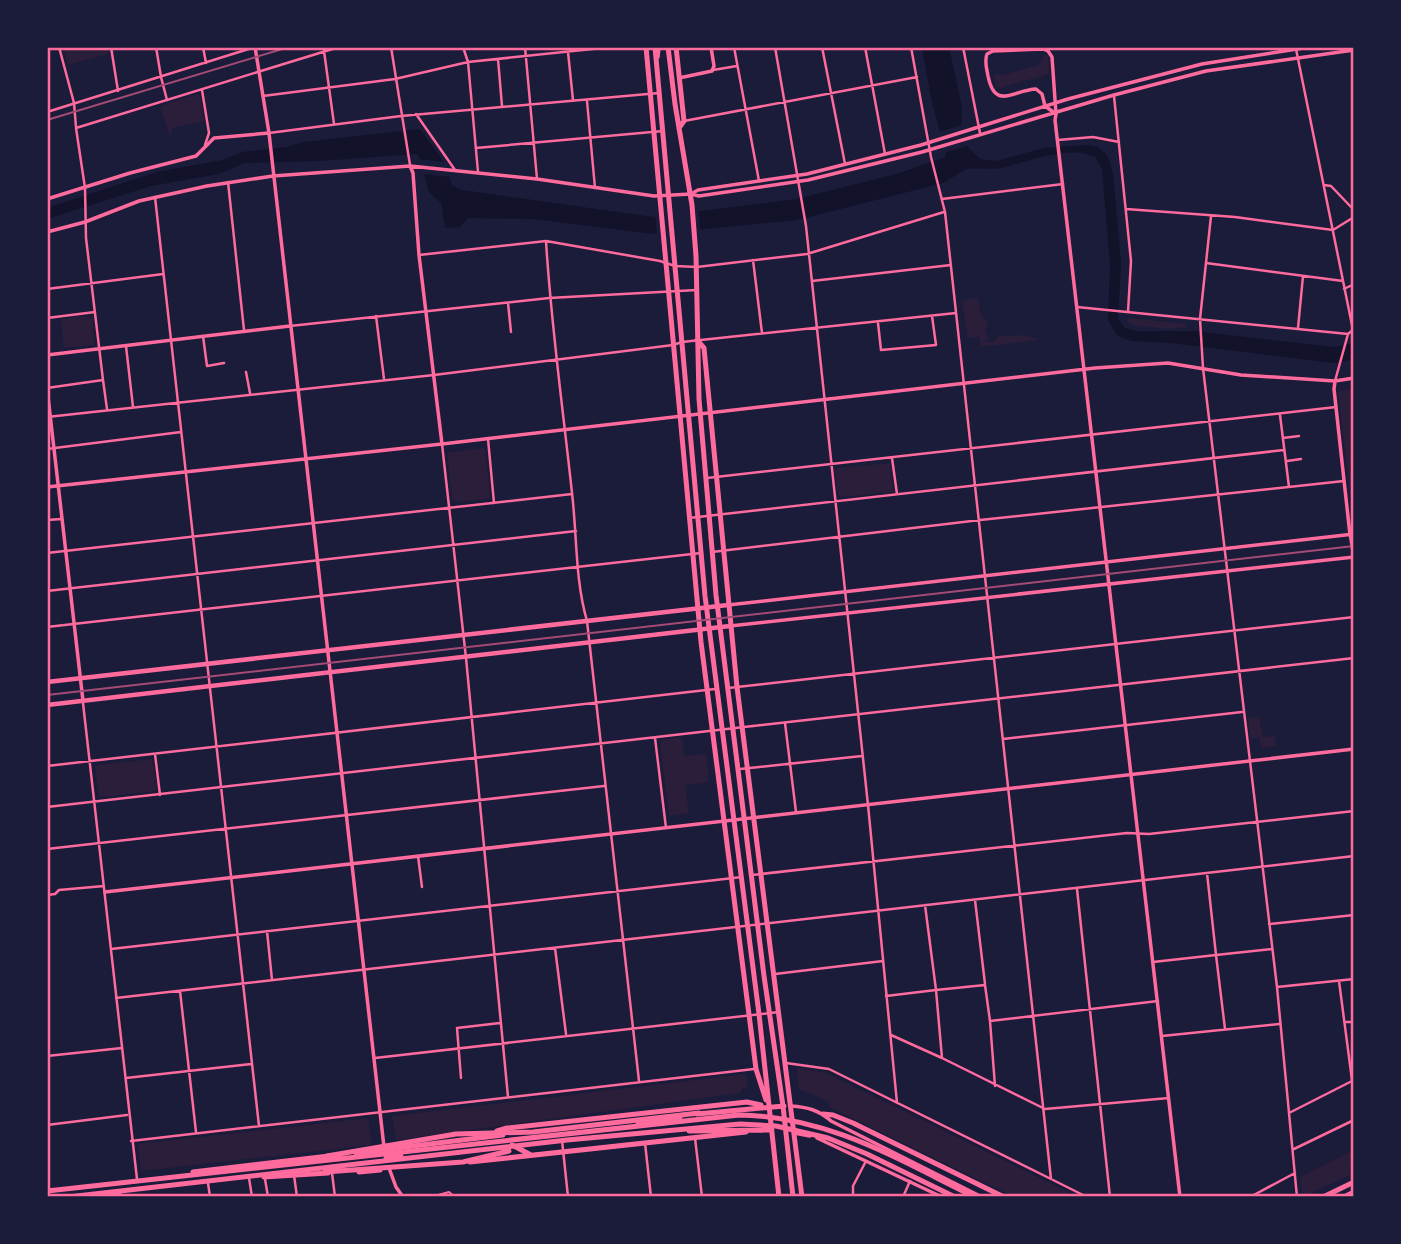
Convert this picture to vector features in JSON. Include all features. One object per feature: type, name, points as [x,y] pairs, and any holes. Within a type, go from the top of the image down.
[{"type":"highway","points":[[646,47],[700,630],[756,1069],[773,1128],[779,1197]]},
{"type":"highway","points":[[657,47],[668,204],[701,553],[759,1014],[768,1107]]},
{"type":"highway","points":[[668,47],[692,205],[701,413],[720,627],[793,1197]]},
{"type":"highway","points":[[677,47],[684,121],[679,128]]},
{"type":"highway","points":[[671,79],[679,78]]},
{"type":"highway","points":[[669,290],[675,266]]},
{"type":"highway","points":[[697,340],[704,348],[737,687],[802,1197]]},
{"type":"highway","points":[[561,1126],[747,1102],[768,1107]]},
{"type":"highway","points":[[298,1162],[356,1149],[456,1134],[533,1132],[674,1115],[791,1106]]},
{"type":"highway","points":[[47,1190],[385,1150],[478,1137],[508,1128],[672,1119],[699,1113]]},
{"type":"highway","points":[[823,1114],[833,1115],[1004,1197]]},
{"type":"highway","points":[[47,1190],[739,1115],[777,1116],[810,1123],[851,1137],[975,1197]]},
{"type":"highway","points":[[68,1197],[718,1125],[810,1132],[848,1145],[955,1197]]},
{"type":"highway","points":[[95,1197],[249,1178],[389,1170],[564,1153],[773,1128]]},
{"type":"highway","points":[[276,1174],[464,1162],[535,1146],[679,1132],[773,1128],[794,1133]]},
{"type":"highway","points":[[386,1158],[511,1145],[531,1155]]},
{"type":"highway","points":[[1323,1197],[1354,1182]]},
{"type":"highway","points":[[1343,1197],[1354,1191]]},
{"type":"main road","points":[[47,682],[729,605]]},
{"type":"main road","points":[[47,705],[730,626]]},
{"type":"street","points":[[59,47],[74,103],[85,188],[85,222],[91,283],[107,409]]},
{"type":"street","points":[[111,47],[118,91]]},
{"type":"street","points":[[156,47],[160,77],[167,100]]},
{"type":"street","points":[[203,47],[206,63]]},
{"type":"street","points":[[47,111],[255,47],[268,133],[386,1158],[403,1197]]},
{"type":"street","points":[[76,128],[339,47]]},
{"type":"street","points":[[391,47],[407,158],[413,173],[419,255],[466,658],[508,1097]]},
{"type":"street","points":[[463,47],[468,62],[478,172]]},
{"type":"street","points":[[525,47],[537,179]]},
{"type":"street","points":[[263,96],[396,79],[468,62],[612,47]]},
{"type":"street","points":[[711,47],[713,70]]},
{"type":"street","points":[[734,47],[759,181]]},
{"type":"street","points":[[775,47],[802,193],[807,254],[818,327],[897,1103]]},
{"type":"street","points":[[822,47],[845,164]]},
{"type":"street","points":[[865,47],[885,153]]},
{"type":"street","points":[[911,47],[928,143],[945,212],[1051,1179]]},
{"type":"street","points":[[963,47],[981,134]]},
{"type":"street","points":[[691,194],[698,190],[798,176],[928,143],[1055,103],[1220,59],[1310,47]]},
{"type":"street","points":[[730,626],[1354,558],[1334,389],[1348,336],[1353,329],[1296,49]]},
{"type":"street","points":[[47,232],[85,222],[139,201],[228,182],[410,166],[537,179],[660,196],[691,194],[699,197],[799,182],[930,150],[1114,95],[1206,71],[1354,50]]},
{"type":"street","points":[[324,51],[335,124]]},
{"type":"street","points":[[1056,114],[1045,106],[1042,93],[1036,89],[1003,97],[995,94],[990,87],[985,60],[988,53],[1048,51],[1052,57],[1060,160],[1180,1197]]},
{"type":"street","points":[[568,52],[573,100]]},
{"type":"street","points":[[498,59],[502,106]]},
{"type":"street","points":[[679,78],[737,66]]},
{"type":"street","points":[[684,121],[917,77]]},
{"type":"street","points":[[202,90],[209,133],[204,147]]},
{"type":"street","points":[[47,199],[196,156],[214,138],[416,114],[659,93]]},
{"type":"street","points":[[1114,95],[1131,261],[1128,312]]},
{"type":"street","points":[[587,99],[595,188]]},
{"type":"street","points":[[416,114],[455,170]]},
{"type":"street","points":[[476,148],[663,131]]},
{"type":"street","points":[[1058,142],[1093,137],[1119,142]]},
{"type":"street","points":[[228,182],[244,330]]},
{"type":"street","points":[[942,199],[1063,184]]},
{"type":"street","points":[[1324,186],[1331,186],[1352,208]]},
{"type":"street","points":[[155,197],[259,1126]]},
{"type":"street","points":[[1125,209],[1333,230],[1354,218]]},
{"type":"street","points":[[419,255],[546,241],[675,266],[696,267],[807,254],[945,212]]},
{"type":"street","points":[[1211,216],[1200,319],[1203,368],[1255,821],[1277,987],[1297,1197]]},
{"type":"street","points":[[546,241],[549,298],[639,1081]]},
{"type":"street","points":[[753,260],[762,333]]},
{"type":"street","points":[[1206,263],[1343,281]]},
{"type":"street","points":[[811,281],[951,265]]},
{"type":"street","points":[[47,289],[163,274]]},
{"type":"street","points":[[1297,329],[1303,276]]},
{"type":"street","points":[[1345,289],[1354,284]]},
{"type":"street","points":[[47,355],[244,330],[549,298],[697,290]]},
{"type":"street","points":[[508,303],[511,332]]},
{"type":"street","points":[[1077,307],[1348,336]]},
{"type":"street","points":[[47,318],[95,312]]},
{"type":"street","points":[[49,416],[434,374],[697,340],[956,313]]},
{"type":"street","points":[[376,316],[384,379]]},
{"type":"street","points":[[878,321],[881,350],[936,345],[932,316]]},
{"type":"street","points":[[203,336],[207,366],[225,363]]},
{"type":"street","points":[[126,346],[133,407]]},
{"type":"street","points":[[47,487],[488,439],[1084,369],[1168,363],[1241,375],[1335,381],[1354,377]]},
{"type":"street","points":[[246,372],[250,394]]},
{"type":"street","points":[[103,380],[47,388],[137,1179]]},
{"type":"street","points":[[707,478],[1336,407]]},
{"type":"street","points":[[1280,415],[1289,487]]},
{"type":"street","points":[[47,449],[181,432]]},
{"type":"street","points":[[1283,438],[1299,436]]},
{"type":"street","points":[[488,439],[494,503]]},
{"type":"street","points":[[689,517],[1284,450]]},
{"type":"street","points":[[892,458],[897,494]]},
{"type":"street","points":[[1286,461],[1301,459]]},
{"type":"street","points":[[712,552],[1344,481]]},
{"type":"street","points":[[47,553],[572,494]]},
{"type":"street","points":[[47,520],[62,519]]},
{"type":"street","points":[[47,591],[576,531]]},
{"type":"street","points":[[729,605],[1352,535]]},
{"type":"street","points":[[47,628],[701,553]]},
{"type":"street","points":[[728,688],[1354,617]]},
{"type":"street","points":[[47,807],[1354,658]]},
{"type":"street","points":[[47,766],[718,689]]},
{"type":"street","points":[[1003,739],[1242,712]]},
{"type":"street","points":[[785,723],[796,812]]},
{"type":"street","points":[[656,738],[666,828]]},
{"type":"street","points":[[105,892],[1354,749]]},
{"type":"street","points":[[155,754],[160,795]]},
{"type":"street","points":[[738,769],[862,756]]},
{"type":"street","points":[[47,849],[605,786]]},
{"type":"street","points":[[752,875],[1354,811]]},
{"type":"street","points":[[418,856],[422,887]]},
{"type":"street","points":[[116,998],[1354,856]]},
{"type":"street","points":[[1207,873],[1225,1029]]},
{"type":"street","points":[[111,949],[741,877]]},
{"type":"street","points":[[47,895],[55,894],[59,890],[104,886]]},
{"type":"street","points":[[1077,889],[1110,1197]]},
{"type":"street","points":[[975,900],[995,1086]]},
{"type":"street","points":[[925,905],[942,1058]]},
{"type":"street","points":[[1269,924],[1354,915]]},
{"type":"street","points":[[267,931],[272,980]]},
{"type":"street","points":[[555,947],[566,1035]]},
{"type":"street","points":[[1153,962],[1272,949]]},
{"type":"street","points":[[774,975],[883,961]]},
{"type":"street","points":[[1277,987],[1354,979]]},
{"type":"street","points":[[1289,1113],[1353,1080],[1339,981]]},
{"type":"street","points":[[886,996],[985,985]]},
{"type":"street","points":[[180,991],[196,1132]]},
{"type":"street","points":[[990,1021],[1158,1001]]},
{"type":"street","points":[[374,1058],[779,1012]]},
{"type":"street","points":[[1345,1023],[1354,1021]]},
{"type":"street","points":[[461,1078],[457,1028],[500,1023]]},
{"type":"street","points":[[1162,1036],[1279,1024]]},
{"type":"street","points":[[891,1035],[1045,1109],[1169,1098]]},
{"type":"street","points":[[47,1056],[122,1048]]},
{"type":"street","points":[[125,1078],[252,1063]]},
{"type":"street","points":[[786,1063],[829,1069],[1087,1197]]},
{"type":"street","points":[[131,1141],[756,1069]]},
{"type":"street","points":[[791,1106],[808,1107],[823,1114],[831,1121],[982,1197]]},
{"type":"street","points":[[47,1125],[129,1115]]},
{"type":"street","points":[[1293,1150],[1354,1120]]},
{"type":"street","points":[[561,1126],[568,1197]]},
{"type":"street","points":[[794,1133],[818,1138],[942,1197]]},
{"type":"street","points":[[695,1138],[702,1197]]},
{"type":"street","points":[[645,1143],[650,1197]]},
{"type":"street","points":[[853,1197],[853,1186],[867,1160]]},
{"type":"street","points":[[332,1173],[335,1197]]},
{"type":"street","points":[[1250,1197],[1295,1173]]},
{"type":"street","points":[[295,1175],[297,1197]]},
{"type":"street","points":[[265,1177],[268,1197]]},
{"type":"street","points":[[249,1178],[251,1197]]},
{"type":"street","points":[[903,1197],[910,1181]]},
{"type":"street","points":[[208,1182],[210,1197]]},
{"type":"street","points":[[58,1188],[59,1197]]},
{"type":"lane","points":[[431,1197],[449,1192],[455,1197]]},
{"type":"shaded area","points":[[63,47],[107,47],[108,54],[68,65]]},
{"type":"shaded area","points":[[922,47],[949,47],[967,146],[980,159],[996,161],[1044,148],[1088,145],[1098,147],[1107,155],[1113,173],[1121,263],[1118,319],[1125,328],[1136,331],[1193,331],[1334,347],[1354,343],[1354,359],[1334,363],[1171,343],[1131,341],[1117,335],[1108,320],[1110,266],[1102,169],[1096,158],[1086,154],[1061,153],[1000,168],[967,169],[943,183],[797,220],[654,234],[534,219],[468,218],[460,227],[445,228],[441,203],[429,192],[416,154],[244,163],[219,174],[151,186],[47,219],[47,208],[157,172],[223,160],[242,152],[420,129],[444,162],[452,185],[462,190],[653,217],[797,199],[900,173],[945,157]]},
{"type":"shaded area","points":[[1045,54],[1048,56],[1049,72],[1046,75],[1001,89],[995,86],[994,74],[1003,75],[1039,65]]},
{"type":"shaded area","points":[[200,95],[204,121],[172,128],[172,134],[169,134],[160,106]]},
{"type":"shaded area","points":[[970,298],[978,299],[982,319],[985,318],[988,324],[985,331],[989,338],[983,342],[994,342],[998,336],[1023,335],[1038,340],[981,347],[979,337],[968,338],[962,302]]},
{"type":"shaded area","points":[[79,316],[93,318],[94,345],[64,348],[61,320]]},
{"type":"shaded area","points":[[1130,318],[1186,324],[1186,327],[1169,329],[1131,325],[1127,321]]},
{"type":"shaded area","points":[[1354,388],[1354,516],[1353,516],[1338,392]]},
{"type":"shaded area","points":[[483,448],[490,497],[457,502],[452,498],[447,453]]},
{"type":"shaded area","points":[[890,463],[893,492],[841,497],[838,495],[835,471],[839,468]]},
{"type":"shaded area","points":[[1259,717],[1263,737],[1275,736],[1276,746],[1261,748],[1260,738],[1250,739],[1248,718]]},
{"type":"shaded area","points":[[682,737],[684,756],[706,754],[709,782],[685,785],[689,813],[669,816],[660,742]]},
{"type":"shaded area","points":[[152,759],[157,789],[155,791],[99,796],[95,767]]},
{"type":"shaded area","points":[[797,1068],[827,1073],[1078,1197],[1014,1197],[829,1107],[830,1102],[799,1089]]},
{"type":"shaded area","points":[[746,1074],[748,1087],[743,1088],[740,1093],[396,1140],[392,1116]]},
{"type":"shaded area","points":[[368,1118],[372,1145],[141,1171],[138,1144]]},
{"type":"shaded area","points":[[1354,1150],[1354,1173],[1303,1197],[1300,1177]]},
{"type":"pier","points":[[965,124],[970,145],[943,153],[938,132]]},
{"type":"pier","points":[[418,159],[446,162],[450,177],[422,174]]},
{"type":"pier","points":[[698,208],[701,234],[657,237],[655,213]]},
{"type":"tram line","points":[[47,695],[1354,546]]},
{"type":"railway","points":[[47,120],[289,47]]}]
